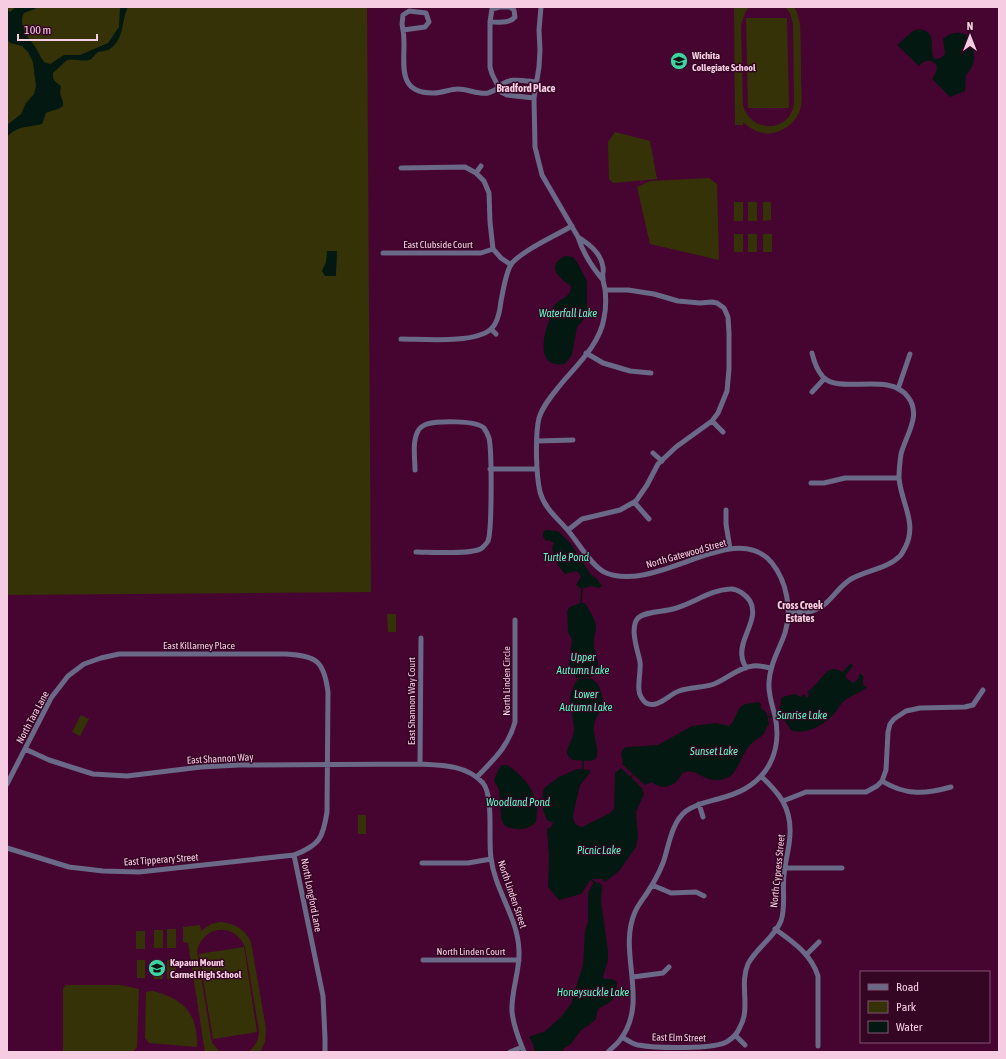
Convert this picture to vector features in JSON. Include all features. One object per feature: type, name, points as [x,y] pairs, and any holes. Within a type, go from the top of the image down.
[{"type":"street","points":[[490,22],[506,22],[512,20],[515,17],[514,10],[510,7],[492,9],[490,22],[490,67],[501,92],[534,98]]},
{"type":"street","name":"North Gatewood Street","points":[[541,7],[539,30],[539,67],[534,98],[534,147],[542,175],[578,237],[581,247],[603,280]]},
{"type":"street","points":[[403,30],[425,27],[429,22],[426,13],[409,11],[403,15],[402,24],[403,30],[404,36],[403,62],[406,80],[414,89],[422,92],[435,93],[460,89],[488,93],[511,80],[536,82]]},
{"type":"street","points":[[476,173],[481,166]]},
{"type":"street","points":[[401,168],[465,167],[476,173],[484,180],[489,193],[492,249],[511,265]]},
{"type":"street","points":[[401,339],[466,339],[479,336],[491,329],[500,311],[504,287],[511,265],[526,252],[572,226]]},
{"type":"street","name":"North Gatewood Street","points":[[578,237],[587,242],[601,260],[605,290],[604,320],[596,340],[548,400],[540,418],[537,441],[537,469],[542,499],[550,512],[568,530],[596,566],[604,572],[619,576],[636,576],[656,572],[701,556],[730,549],[750,548],[763,554],[772,562],[778,572],[788,599],[788,613],[785,632],[771,668],[769,685],[770,701],[777,730],[776,747],[773,756],[768,767],[758,780],[742,791],[699,804],[684,812],[676,824],[662,865],[652,885],[636,909],[629,927],[634,1002],[630,1023],[622,1037],[608,1052]]},
{"type":"street","name":"East Clubside Court","points":[[383,253],[481,253],[492,249]]},
{"type":"street","points":[[568,530],[582,519],[620,510],[634,502],[662,461],[676,447],[712,421],[718,413],[727,391],[729,369],[728,317],[724,308],[712,302],[700,303],[678,301],[654,294],[628,290],[605,290]]},
{"type":"street","points":[[491,329],[496,334]]},
{"type":"street","points":[[586,353],[603,363],[630,371],[651,374]]},
{"type":"street","points":[[788,613],[812,612],[824,606],[850,579],[886,565],[901,555],[908,541],[910,523],[899,478],[901,454],[914,421],[913,407],[909,398],[903,391],[885,385],[836,384],[824,379],[816,367],[812,353]]},
{"type":"street","points":[[898,389],[910,354]]},
{"type":"street","points":[[812,392],[824,379]]},
{"type":"street","points":[[712,421],[723,432]]},
{"type":"street","points":[[415,470],[415,442],[418,431],[426,424],[473,423],[483,427],[486,431],[489,440],[490,469],[490,529],[488,542],[481,549],[466,552],[416,552]]},
{"type":"street","points":[[537,441],[573,440]]},
{"type":"street","points":[[653,453],[662,461]]},
{"type":"street","points":[[490,469],[537,469]]},
{"type":"street","points":[[811,483],[824,483],[845,478],[899,478]]},
{"type":"street","points":[[634,502],[649,519]]},
{"type":"street","points":[[726,510],[726,524],[730,549]]},
{"type":"street","points":[[746,668],[742,656],[742,650],[750,624],[752,609],[749,600],[743,593],[732,588],[716,591],[674,609],[643,615],[637,619],[634,626],[640,664],[639,691],[643,700],[647,703],[655,704],[678,691],[714,684],[753,666],[771,668]]},
{"type":"street","name":"North Linden Circle","points":[[477,777],[504,748],[512,734],[515,722],[515,620]]},
{"type":"street","name":"East Shannon Way Court","points":[[420,638],[420,764]]},
{"type":"street","name":"East Killarney Place","points":[[82,666],[101,658],[119,654],[286,654],[304,655],[317,662]]},
{"type":"street","name":"North Longford Lane","points":[[317,662],[322,668],[326,677],[328,692],[327,812],[325,828],[319,840],[309,850],[294,856],[323,996],[325,1052]]},
{"type":"street","name":"North Tara Lane","points":[[7,784],[52,698],[68,677],[82,666]]},
{"type":"street","points":[[784,801],[806,792],[866,792],[882,781],[886,770],[888,732],[890,724],[894,719],[906,711],[920,708],[965,707],[973,705],[983,690]]},
{"type":"street","name":"East Shannon Way","points":[[25,749],[49,760],[93,774],[127,776],[201,767],[239,765],[420,764]]},
{"type":"street","points":[[420,764],[461,769],[477,777]]},
{"type":"street","name":"North Cypress Street","points":[[735,1035],[741,1027],[744,1017],[745,976],[747,967],[753,955],[781,920],[784,901],[784,868],[790,833],[788,812],[782,797],[772,785],[761,776]]},
{"type":"street","name":"North Linden Street","points":[[477,777],[487,791],[490,801],[489,840],[494,872],[511,913],[517,934],[519,960],[512,1010],[515,1028],[524,1050]]},
{"type":"street","points":[[882,781],[905,791],[932,792],[952,787]]},
{"type":"street","points":[[699,804],[703,817]]},
{"type":"street","name":"East Tipperary Street","points":[[7,848],[69,867],[103,871],[140,872],[294,856]]},
{"type":"street","points":[[422,863],[468,863],[491,859]]},
{"type":"street","points":[[784,868],[842,868]]},
{"type":"street","points":[[652,885],[671,893],[696,892],[704,896]]},
{"type":"street","points":[[775,929],[800,947],[815,966],[818,976],[818,1046]]},
{"type":"street","points":[[806,955],[820,942]]},
{"type":"street","name":"North Linden Court","points":[[423,960],[519,960]]},
{"type":"street","points":[[633,977],[663,973],[669,968]]},
{"type":"street","points":[[735,1035],[745,1045]]},
{"type":"street","name":"East Elm Street","points":[[622,1037],[637,1045],[711,1047],[728,1042],[735,1035]]},
{"type":"street","points":[[510,1052],[524,1050]]},
{"type":"green space","points":[[7,7],[367,7],[371,592],[7,595]]},
{"type":"green space","points":[[734,7],[749,7],[745,13],[741,25],[743,106],[748,115],[755,122],[772,126],[780,124],[787,119],[792,111],[794,101],[793,24],[790,13],[785,7],[794,7],[797,12],[800,24],[801,106],[793,122],[778,132],[761,133],[753,130],[743,122],[743,125],[735,125]]},
{"type":"green space","points":[[746,18],[787,18],[789,108],[748,108]]},
{"type":"green space","points":[[615,132],[650,141],[657,179],[613,183],[609,179],[608,142]]},
{"type":"green space","points":[[709,178],[717,184],[719,260],[650,244],[637,187],[650,181]]},
{"type":"green space","points":[[734,202],[743,202],[743,221],[734,221]]},
{"type":"green space","points":[[748,202],[757,202],[757,221],[748,221]]},
{"type":"green space","points":[[763,202],[771,202],[771,220],[763,221]]},
{"type":"green space","points":[[734,234],[743,234],[743,252],[734,252]]},
{"type":"green space","points":[[748,234],[757,234],[757,252],[748,252]]},
{"type":"green space","points":[[763,234],[772,234],[772,252],[763,252]]},
{"type":"green space","points":[[387,614],[396,614],[396,632],[388,632]]},
{"type":"green space","points":[[81,715],[89,719],[80,736],[72,732]]},
{"type":"green space","points":[[358,815],[366,815],[366,834],[358,834]]},
{"type":"green space","points":[[220,922],[234,925],[242,930],[249,937],[251,942],[266,1029],[265,1042],[260,1052],[248,1052],[256,1043],[259,1031],[245,947],[234,933],[227,930],[220,930],[212,932],[206,936],[200,942],[197,951],[211,1038],[213,1044],[220,1052],[205,1052],[188,943],[183,942],[183,927],[200,925],[201,931],[211,924]]},
{"type":"green space","points":[[167,929],[176,929],[176,948],[167,948]]},
{"type":"green space","points":[[154,930],[163,930],[163,948],[154,948]]},
{"type":"green space","points":[[136,931],[145,931],[145,949],[136,949]]},
{"type":"green space","points":[[244,947],[257,1032],[213,1039],[199,954]]},
{"type":"green space","points":[[137,960],[145,960],[145,978],[137,978]]},
{"type":"green space","points":[[167,960],[176,960],[176,979],[167,979]]},
{"type":"green space","points":[[154,961],[163,961],[163,979],[154,979]]},
{"type":"green space","points":[[66,985],[120,985],[139,989],[137,1047],[133,1052],[63,1052],[63,988]]},
{"type":"green space","points":[[153,991],[174,999],[187,1010],[192,1017],[195,1026],[197,1047],[149,1043],[145,1038],[146,992]]},
{"type":"water","points":[[16,7],[37,7],[24,13],[22,22],[26,34],[44,62],[50,64],[64,55],[80,55],[108,43],[119,27],[120,7],[128,7],[120,35],[115,45],[108,50],[98,52],[92,59],[89,60],[67,60],[53,73],[54,80],[61,86],[60,93],[63,106],[46,113],[42,124],[19,129],[7,137],[7,125],[21,114],[26,103],[34,94],[36,86],[33,62],[28,52],[22,46],[10,43],[7,39],[7,9],[10,12]]},
{"type":"water","points":[[918,29],[929,33],[931,36],[932,54],[934,59],[941,58],[945,54],[943,39],[946,36],[953,33],[959,33],[970,37],[974,61],[966,75],[965,91],[950,97],[932,79],[936,72],[937,66],[933,62],[926,61],[919,66],[897,45],[913,31]]},
{"type":"water","points":[[327,251],[337,251],[336,276],[325,276],[322,271],[326,262]]},
{"type":"water","name":"Waterfall Lake","points":[[565,256],[573,257],[587,281],[587,313],[577,327],[570,358],[564,364],[555,364],[549,362],[545,357],[544,343],[553,308],[569,294],[571,286],[559,276],[555,268],[559,260]]},
{"type":"water","name":"Turtle Pond","points":[[544,531],[558,531],[571,544],[591,575],[596,578],[602,586],[599,588],[591,586],[582,589],[576,585],[581,577],[579,573],[576,571],[565,574],[555,558],[552,547],[554,543],[548,540],[546,541],[544,537]]},
{"type":"water","name":"Upper Autumn Lake","points":[[585,603],[592,614],[596,626],[594,643],[598,668],[592,677],[576,678],[569,665],[572,640],[568,632],[567,611],[572,606]]},
{"type":"water","name":"Sunrise Lake","points":[[851,663],[853,666],[846,675],[846,678],[853,683],[861,674],[864,677],[863,685],[867,687],[845,700],[833,715],[819,726],[802,732],[791,730],[783,720],[779,708],[782,697],[795,694],[801,697],[804,694],[808,697],[809,694],[807,692],[827,672],[833,669],[842,672]]},
{"type":"water","name":"Lower Autumn Lake","points":[[578,679],[591,679],[597,683],[601,690],[602,706],[594,726],[597,755],[596,759],[590,761],[572,760],[567,754],[574,729],[570,698],[571,692]]},
{"type":"water","name":"Sunset Lake","points":[[759,702],[761,704],[761,708],[766,712],[769,724],[764,734],[749,746],[733,774],[728,777],[710,780],[689,771],[683,773],[678,780],[671,785],[661,787],[652,782],[645,785],[622,764],[621,754],[624,748],[658,745],[692,726],[716,723],[729,726],[732,724],[742,706]]},
{"type":"water","name":"Woodland Pond","points":[[502,765],[507,765],[516,771],[528,784],[535,799],[538,800],[536,822],[530,827],[516,829],[507,827],[502,822],[499,790],[494,781],[498,770]]},
{"type":"water","name":"Picnic Lake","points":[[621,768],[642,788],[644,794],[636,812],[638,836],[636,847],[619,871],[605,882],[602,879],[591,879],[581,894],[559,900],[548,887],[549,856],[547,829],[551,827],[553,822],[548,821],[543,810],[542,801],[544,788],[559,777],[577,769],[590,770],[590,773],[580,785],[573,815],[575,823],[582,827],[610,813],[614,809],[615,773]]},
{"type":"water","name":"Honeysuckle Lake","points":[[594,882],[600,883],[602,886],[601,901],[608,951],[608,960],[603,977],[604,979],[612,979],[617,982],[615,997],[598,1009],[596,1019],[581,1030],[571,1044],[564,1048],[563,1052],[535,1052],[529,1037],[544,1032],[560,1018],[571,1004],[583,965],[585,930],[588,922],[588,893]]},
{"type":"waterway","points":[[581,603],[582,589]]},
{"type":"waterway","points":[[767,717],[773,716]]},
{"type":"waterway","points":[[583,761],[583,769]]},
{"type":"waterway","points":[[538,804],[543,804]]},
{"type":"waterway","points":[[591,879],[594,882]]},
{"type":"place","name":"Wichita Collegiate School","points":[[679,61]]},
{"type":"place","name":"Kapaun Mount Carmel High School","points":[[157,968]]},
{"type":"district","name":"Bradford Place","points":[[526,88]]},
{"type":"district","name":"Cross Creek Estates","points":[[800,611]]}]
